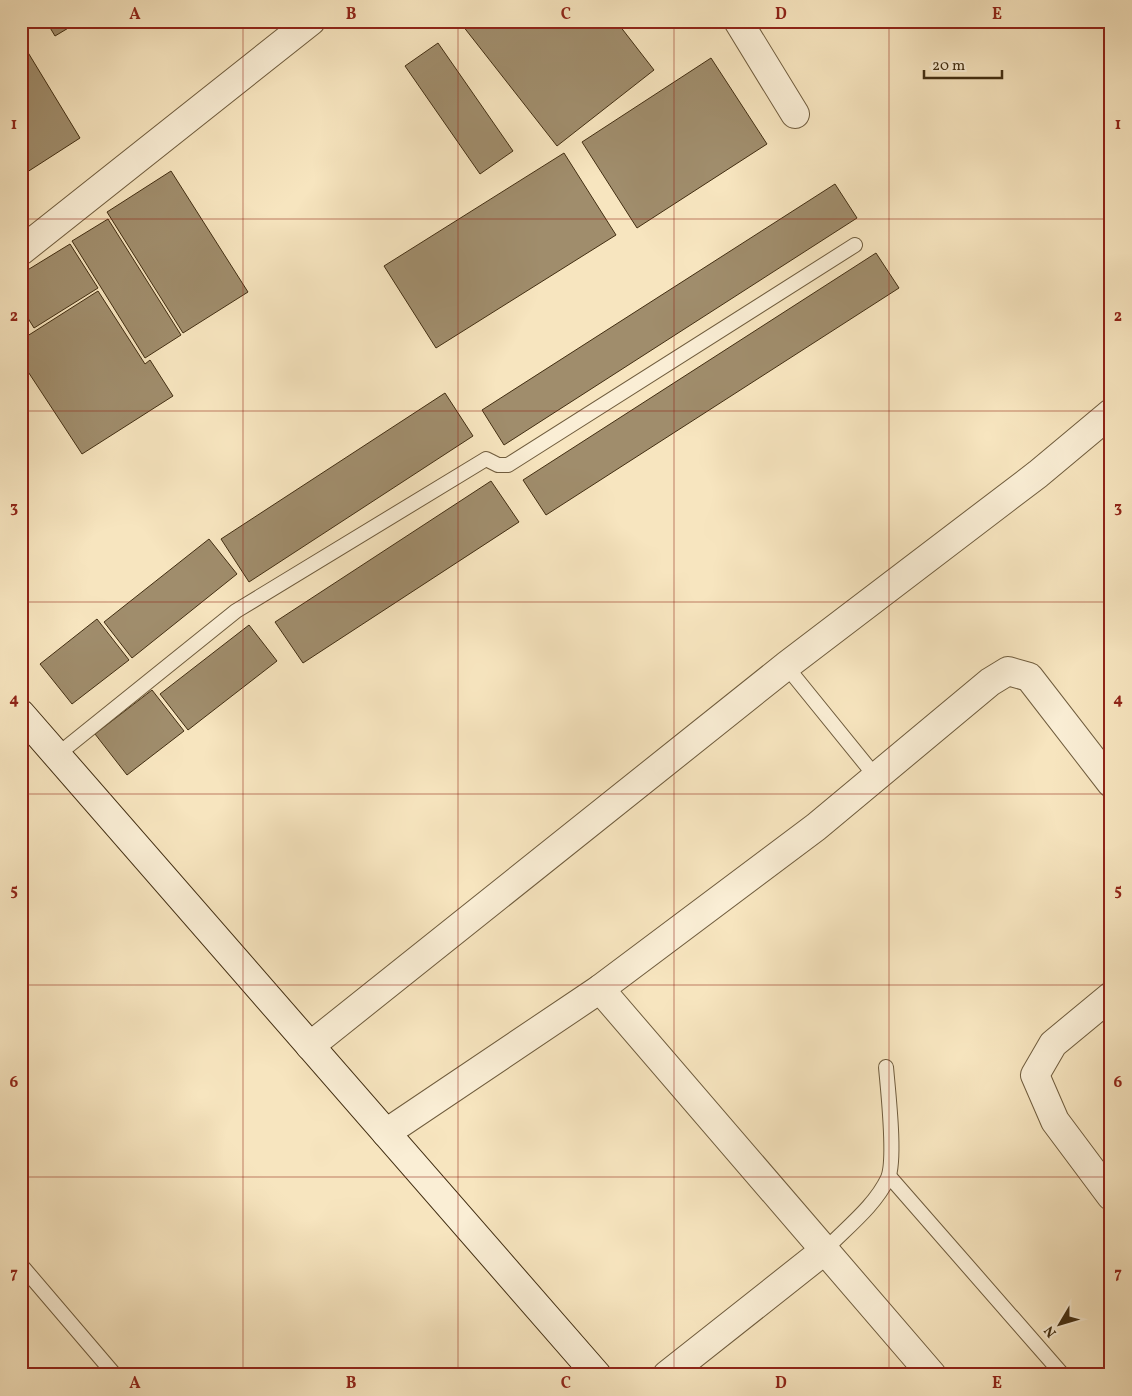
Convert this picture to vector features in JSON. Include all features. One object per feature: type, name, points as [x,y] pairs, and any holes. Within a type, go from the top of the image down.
[{"type":"street","points":[[21,251],[311,21]]},
{"type":"street","points":[[738,21],[795,114]]},
{"type":"street","points":[[310,1046],[786,666],[1038,474],[1111,414]]},
{"type":"street","points":[[386,1133],[600,989],[816,827],[990,682],[1008,671],[1029,677],[1111,783]]},
{"type":"street","points":[[21,714],[597,1375]]},
{"type":"street","points":[[600,989],[932,1375]]},
{"type":"street","points":[[1111,996],[1053,1044],[1035,1075],[1055,1121],[1111,1196]]},
{"type":"street","points":[[667,1375],[825,1250]]},
{"type":"lane","points":[[57,755],[236,610],[486,459],[498,465],[508,465],[855,245]]},
{"type":"lane","points":[[786,666],[876,777]]},
{"type":"lane","points":[[825,1250],[877,1196],[888,1176],[890,1153],[886,1067]]},
{"type":"lane","points":[[888,1176],[1063,1375]]},
{"type":"lane","points":[[21,1265],[115,1375]]},
{"type":"building","points":[[46,21],[80,21],[55,36]]},
{"type":"building","points":[[459,21],[616,21],[654,70],[557,146]]},
{"type":"building","points":[[806,21],[819,21],[810,27]]},
{"type":"building","points":[[21,41],[80,138],[21,176]]},
{"type":"building","points":[[438,43],[513,151],[480,174],[405,66]]},
{"type":"building","points":[[711,58],[767,144],[637,228],[582,142]]},
{"type":"building","points":[[564,153],[616,235],[436,348],[384,266]]},
{"type":"building","points":[[171,171],[248,292],[183,333],[107,212]]},
{"type":"building","points":[[835,184],[857,218],[504,445],[482,410]]},
{"type":"building","points":[[108,219],[181,335],[145,358],[72,241]]},
{"type":"building","points":[[70,244],[98,288],[34,328],[21,307],[21,274]]},
{"type":"building","points":[[876,253],[899,288],[546,515],[523,480]]},
{"type":"building","points":[[98,291],[145,364],[150,360],[173,396],[82,454],[21,361],[21,340]]},
{"type":"building","points":[[445,393],[473,436],[249,582],[221,539]]},
{"type":"building","points":[[491,481],[519,522],[303,663],[275,622]]},
{"type":"building","points":[[209,539],[237,574],[132,658],[104,622]]},
{"type":"building","points":[[97,619],[129,660],[72,704],[40,664]]},
{"type":"building","points":[[249,625],[277,661],[188,730],[160,694]]},
{"type":"building","points":[[152,690],[184,731],[127,775],[95,734]]}]
